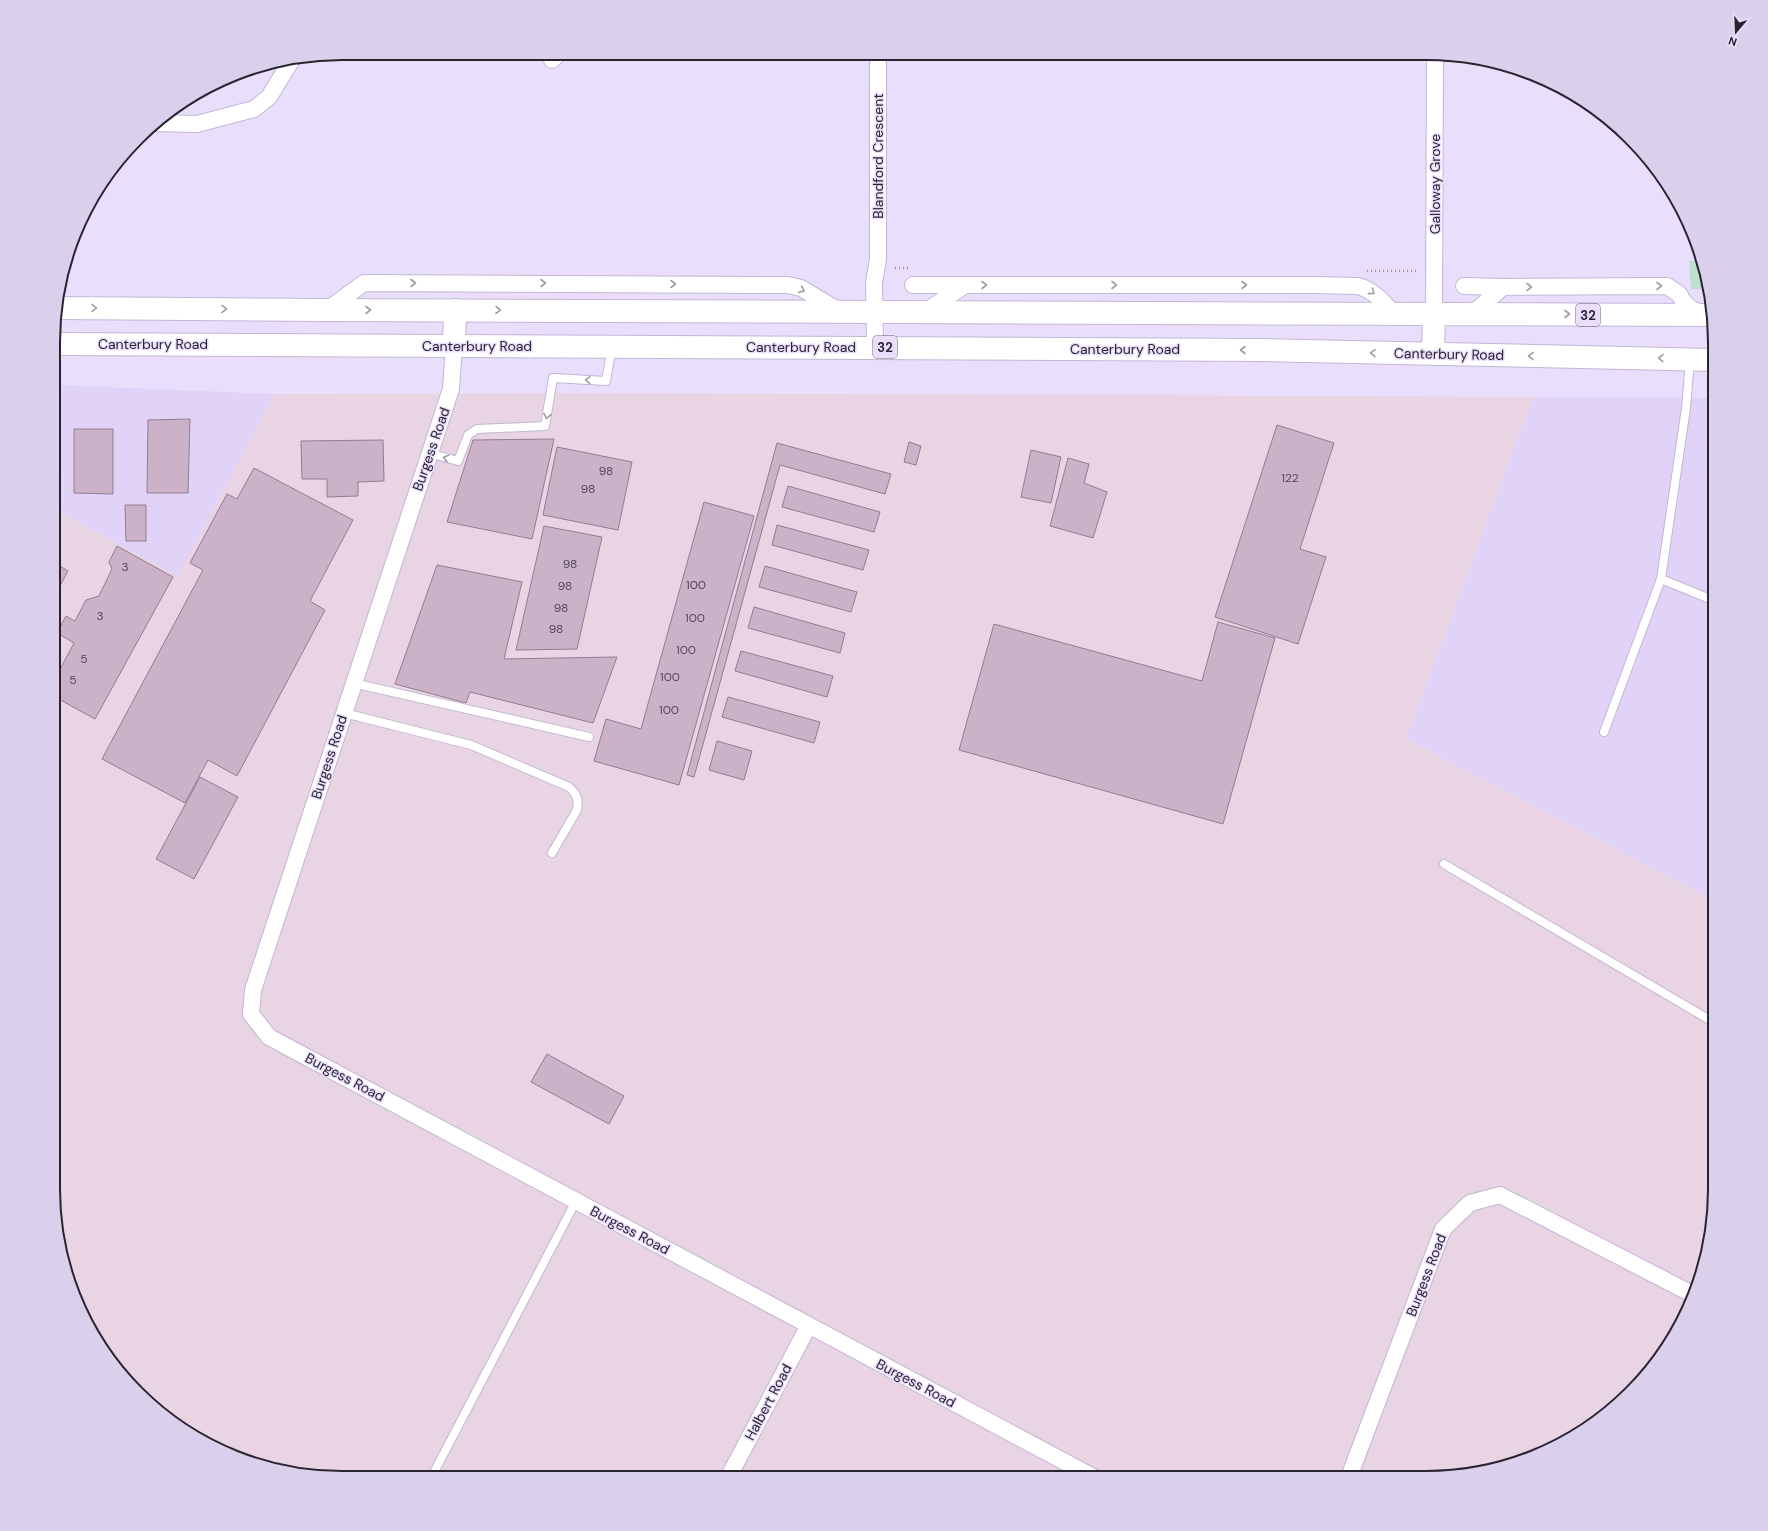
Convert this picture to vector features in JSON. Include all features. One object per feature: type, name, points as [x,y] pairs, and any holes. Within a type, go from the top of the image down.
[{"type":"main road","name":"32","points":[[62,308],[1707,315]]},
{"type":"main road","name":"Burgess Road","points":[[454,346],[455,310]]},
{"type":"main road","points":[[1433,354],[1434,314]]},
{"type":"main road","name":"Canterbury Road","points":[[60,344],[1248,350],[1708,360]]},
{"type":"street","name":"Blandford Crescent","points":[[878,60],[878,259],[874,283],[878,312],[880,347]]},
{"type":"street","name":"Galloway Grove","points":[[1434,314],[1435,60]]},
{"type":"street","points":[[164,123],[197,124],[254,109],[269,97],[289,65]]},
{"type":"street","points":[[327,310],[364,283],[372,283],[788,285],[801,288],[842,312]]},
{"type":"street","points":[[914,285],[1358,286],[1365,287],[1375,293],[1394,314]]},
{"type":"street","points":[[926,312],[965,285]]},
{"type":"street","points":[[1464,286],[1667,286],[1679,294],[1683,301],[1691,309],[1706,314]]},
{"type":"street","points":[[1472,314],[1503,287]]},
{"type":"street","name":"Burgess Road","points":[[454,346],[451,389],[253,990],[251,1014],[269,1036],[1082,1471]]},
{"type":"street","name":"Burgess Road","points":[[1352,1471],[1444,1229],[1470,1203],[1500,1195],[1689,1292]]},
{"type":"street","name":"Halbert Road","points":[[732,1471],[809,1326]]},
{"type":"lane","points":[[429,453],[458,461],[468,435],[477,429],[545,426],[553,378],[606,381],[612,346]]},
{"type":"lane","points":[[1604,732],[1661,579],[1686,408],[1690,359]]},
{"type":"lane","points":[[1661,579],[1708,598]]},
{"type":"lane","points":[[353,683],[589,737]]},
{"type":"lane","points":[[344,713],[471,745],[569,787],[576,793],[579,804],[552,853]]},
{"type":"lane","points":[[1444,864],[1708,1019]]},
{"type":"lane","points":[[435,1471],[576,1201]]},
{"type":"shaded area","points":[[60,385],[275,394],[178,576],[60,513]]},
{"type":"shaded area","points":[[615,393],[1533,397],[1406,739],[1708,897],[1708,1189],[1706,1226],[1703,1244],[1687,1297],[1670,1330],[1650,1361],[1612,1401],[1598,1413],[1551,1442],[1517,1456],[1481,1466],[1463,1469],[1426,1471],[342,1471],[305,1469],[287,1466],[251,1456],[217,1442],[170,1413],[130,1375],[118,1361],[98,1330],[81,1297],[75,1280],[65,1244],[62,1226],[60,1189],[60,513],[178,576],[275,394]]},
{"type":"shaded area","points":[[1533,397],[1708,398],[1708,897],[1406,739]]},
{"type":"green space","points":[[1696,260],[1703,289],[1691,289],[1689,261]]},
{"type":"building","points":[[190,419],[188,493],[147,493],[148,420]]},
{"type":"building","points":[[1277,425],[1334,443],[1300,549],[1326,557],[1298,644],[1215,617]]},
{"type":"building","points":[[74,429],[113,429],[113,494],[74,493]]},
{"type":"building","points":[[554,439],[532,539],[447,522],[473,440]]},
{"type":"building","points":[[383,440],[384,481],[358,482],[358,496],[327,497],[327,479],[302,479],[301,441]]},
{"type":"building","points":[[909,442],[921,446],[916,465],[904,462]]},
{"type":"building","points":[[777,443],[891,474],[885,494],[780,465],[694,777],[687,775]]},
{"type":"building","points":[[557,447],[632,462],[618,530],[543,515]]},
{"type":"building","points":[[1031,450],[1061,457],[1051,503],[1021,497]]},
{"type":"building","points":[[1068,458],[1089,464],[1084,483],[1107,492],[1093,538],[1050,526]]},
{"type":"building","points":[[254,468],[353,520],[310,601],[325,610],[237,776],[208,760],[185,803],[102,759],[203,570],[190,563],[227,494],[237,499]]},
{"type":"building","points":[[788,486],[880,512],[874,532],[782,507]]},
{"type":"building","points":[[704,502],[754,516],[679,785],[594,761],[606,719],[641,729]]},
{"type":"building","points":[[125,505],[146,505],[146,541],[126,541]]},
{"type":"building","points":[[777,525],[869,550],[863,570],[772,545]]},
{"type":"building","points":[[544,526],[602,537],[577,649],[516,650]]},
{"type":"building","points":[[117,546],[173,577],[95,719],[60,700],[60,669],[74,643],[60,635],[60,627],[66,616],[75,621],[86,600],[99,596],[112,569],[109,562]]},
{"type":"building","points":[[437,565],[522,582],[504,659],[617,657],[593,723],[470,692],[466,703],[395,684]]},
{"type":"building","points":[[60,566],[68,571],[60,586]]},
{"type":"building","points":[[765,566],[857,592],[851,612],[759,587]]},
{"type":"building","points":[[754,607],[845,633],[840,653],[748,628]]},
{"type":"building","points":[[1218,622],[1275,638],[1223,824],[959,750],[994,624],[1202,681]]},
{"type":"building","points":[[741,651],[833,676],[827,697],[735,671]]},
{"type":"building","points":[[728,697],[820,722],[814,743],[722,717]]},
{"type":"building","points":[[717,741],[752,751],[744,780],[709,770]]},
{"type":"building","points":[[200,777],[238,797],[194,879],[156,859]]},
{"type":"building","points":[[547,1054],[624,1096],[609,1124],[531,1082]]}]
